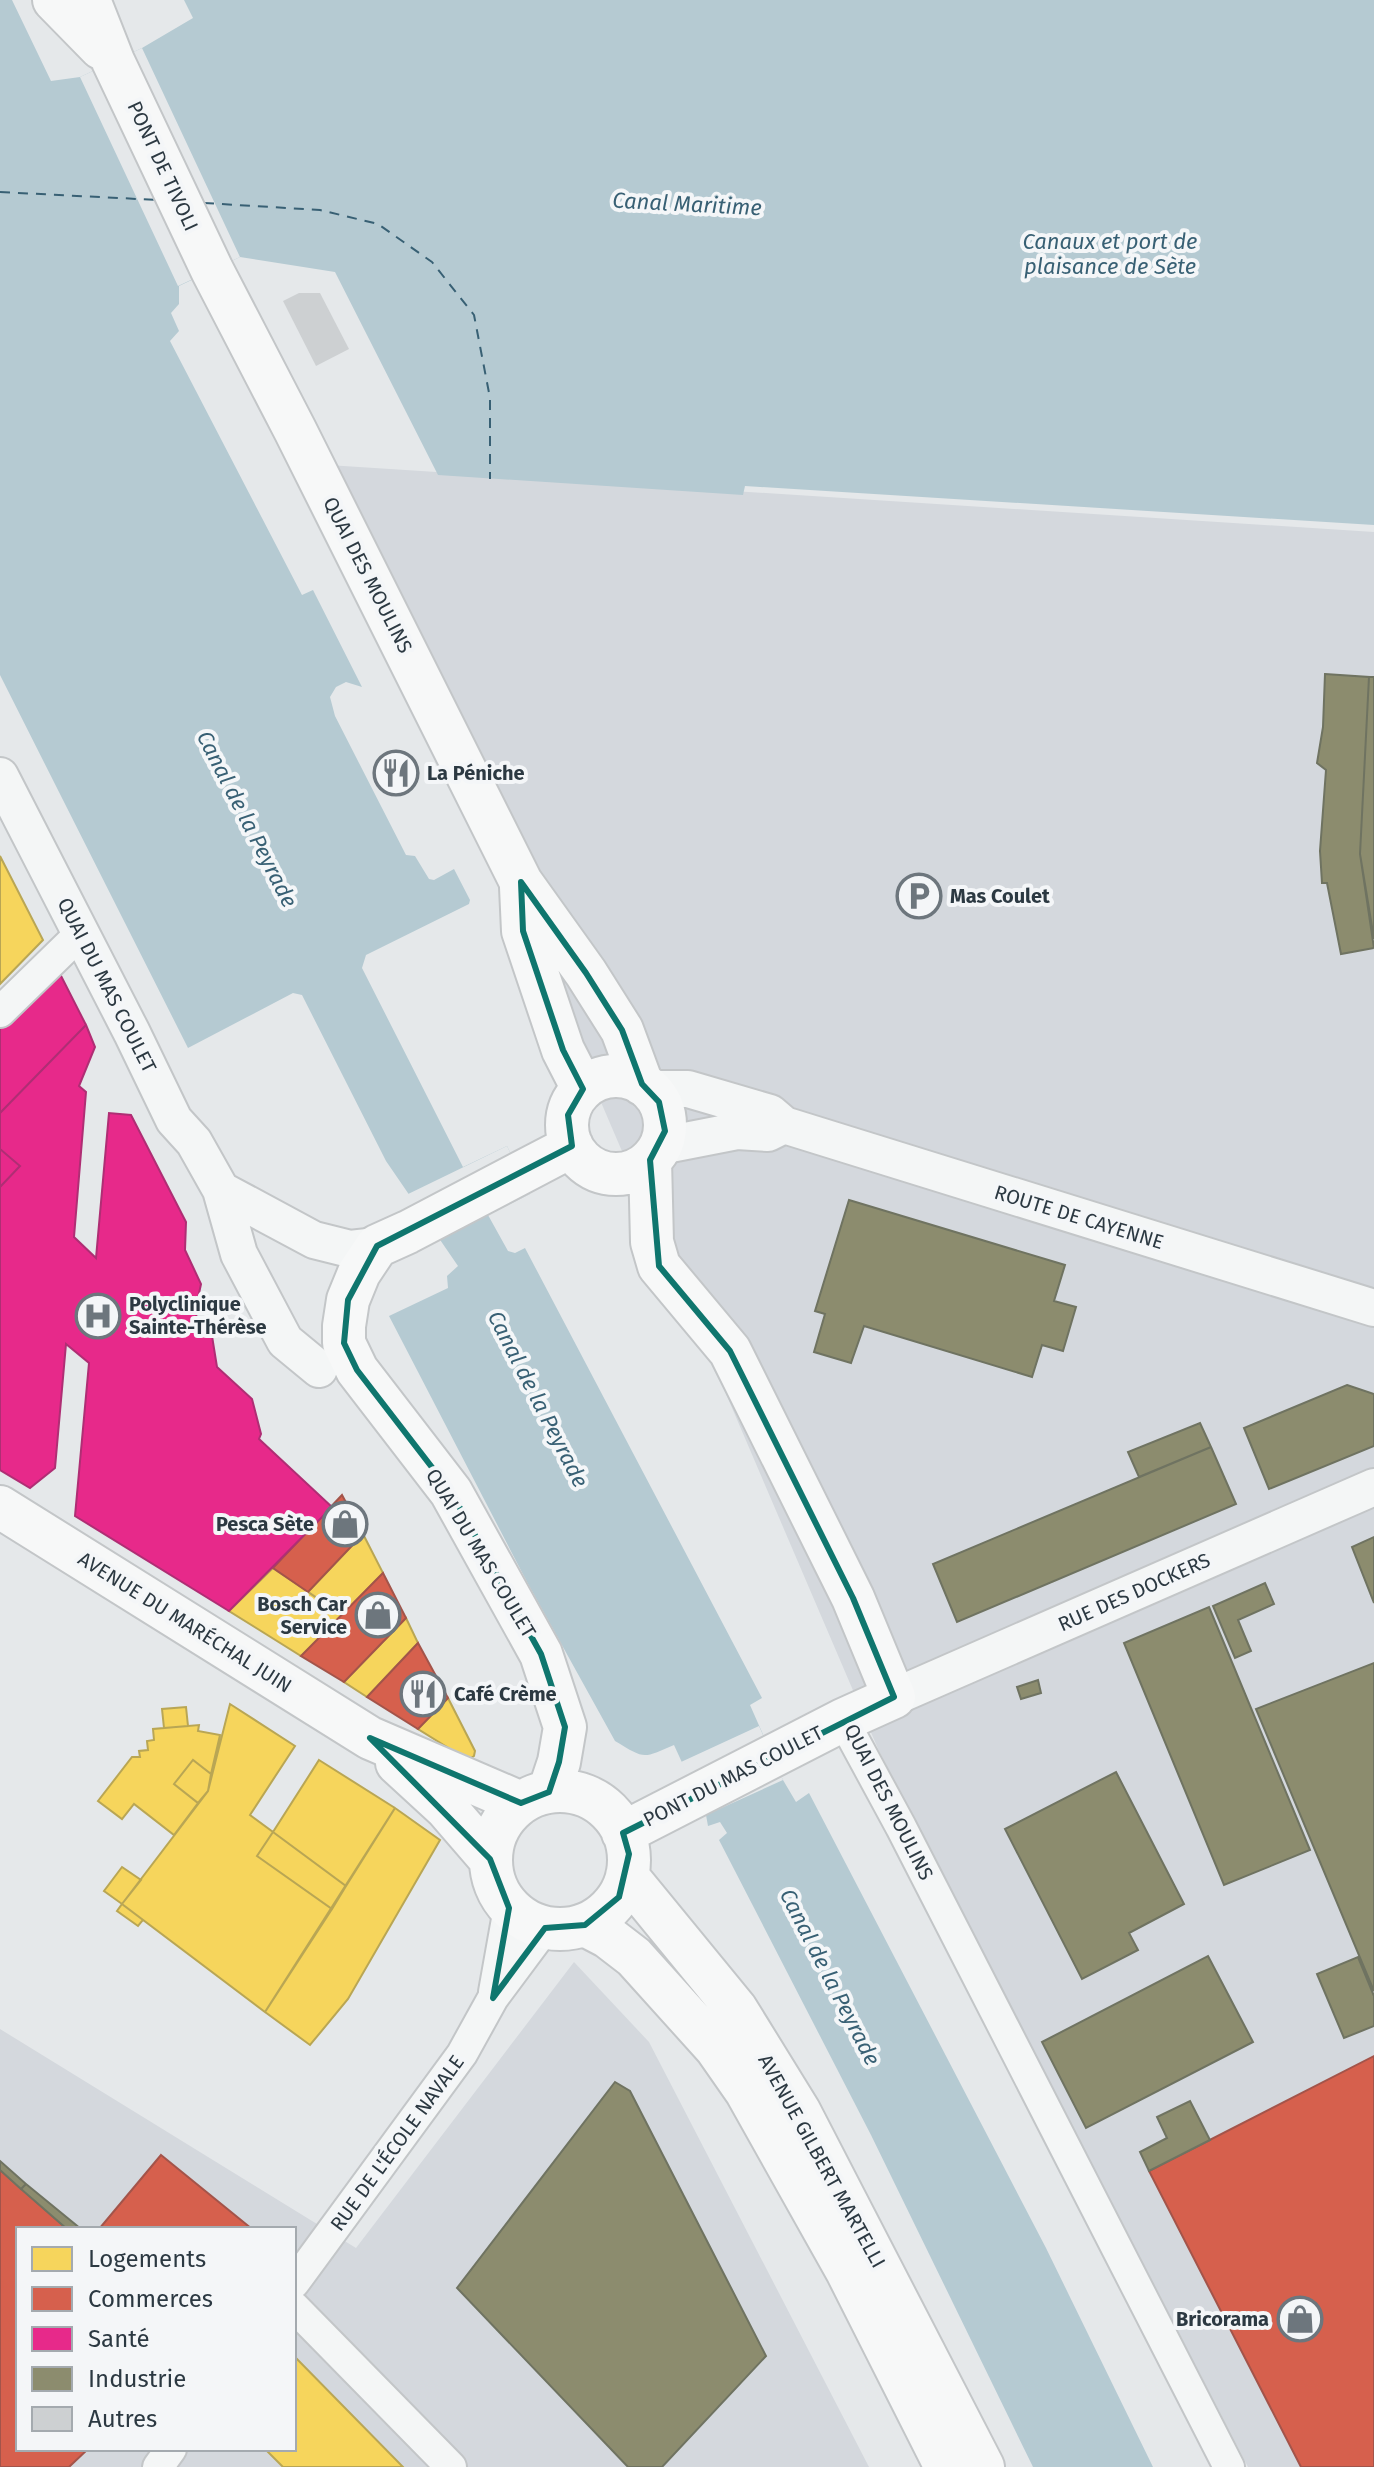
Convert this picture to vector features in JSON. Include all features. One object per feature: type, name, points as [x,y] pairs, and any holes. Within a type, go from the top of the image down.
[{"type":"main road","points":[[54,0],[113,61]]},
{"type":"main road","points":[[89,0],[113,61]]},
{"type":"main road","name":"PONT DE TIVOLI","points":[[113,61],[212,270]]},
{"type":"main road","name":"QUAI DES MOULINS","points":[[212,270],[521,882],[622,1030],[646,1086]]},
{"type":"main road","points":[[521,882],[523,931],[563,1050],[583,1089]]},
{"type":"main road","points":[[618,1076],[646,1086],[659,1102],[664,1116],[665,1131],[655,1153],[638,1169],[623,1174],[593,1168],[581,1159],[567,1131],[568,1115],[583,1089],[606,1077],[618,1076]]},
{"type":"main road","points":[[393,1239],[572,1146]]},
{"type":"main road","points":[[655,1153],[652,1242],[659,1266],[730,1351],[853,1598],[894,1697]]},
{"type":"main road","name":"QUAI DU MAS COULET","points":[[393,1239],[359,1273],[348,1300],[344,1343],[357,1370],[451,1492],[541,1654],[565,1727],[559,1762],[535,1797]]},
{"type":"main road","name":"AVENUE DU MARÉCHAL JUIN","points":[[0,1507],[370,1738]]},
{"type":"main road","name":"QUAI DES MOULINS","points":[[843,1720],[894,1697]]},
{"type":"main road","name":"PONT DU MAS COULET","points":[[623,1833],[843,1720]]},
{"type":"main road","points":[[370,1738],[535,1797]]},
{"type":"main road","points":[[370,1738],[446,1808],[490,1859]]},
{"type":"main road","points":[[567,1791],[585,1796],[614,1817],[623,1833],[629,1854],[627,1876],[619,1897],[604,1914],[565,1927],[526,1921],[509,1908],[492,1877],[490,1859],[494,1838],[505,1818],[535,1797],[567,1791]]},
{"type":"main road","name":"AVENUE GILBERT MARTELLI","points":[[627,1876],[736,2009],[799,2111],[983,2467]]},
{"type":"main road","name":"AVENUE GILBERT MARTELLI","points":[[565,1927],[608,1937],[634,1957],[716,2048],[746,2091],[847,2271],[946,2467]]},
{"type":"street","name":"QUAI DU MAS COULET","points":[[0,776],[174,1120],[194,1142],[221,1190],[239,1254],[285,1341],[319,1369]]},
{"type":"street","points":[[0,1012],[81,933]]},
{"type":"street","name":"ROUTE DE CAYENNE","points":[[646,1086],[688,1089],[770,1113],[784,1125],[1374,1308]]},
{"type":"street","name":"ROUTE DE CAYENNE","points":[[655,1153],[737,1131],[768,1133],[784,1125]]},
{"type":"street","points":[[221,1190],[314,1240],[350,1249],[393,1239]]},
{"type":"street","name":"RUE DES DOCKERS","points":[[894,1697],[1374,1487]]},
{"type":"street","name":"QUAI DES MOULINS","points":[[843,1720],[1229,2467]]},
{"type":"street","name":"RUE DE L'ÉCOLE NAVALE","points":[[493,1998],[509,1908]]},
{"type":"street","name":"RUE DE L'ÉCOLE NAVALE","points":[[296,2280],[462,2054],[493,1998],[565,1927]]},
{"type":"street","points":[[296,2309],[451,2467]]},
{"type":"highlighted area","points":[[521,882],[622,1030],[642,1084],[659,1102],[665,1131],[650,1160],[659,1266],[730,1351],[853,1598],[894,1697],[623,1833],[629,1854],[619,1897],[585,1925],[545,1928],[493,1998],[509,1908],[490,1859],[370,1738],[521,1803],[549,1792],[559,1762],[565,1727],[541,1654],[451,1492],[357,1370],[344,1343],[348,1300],[377,1246],[572,1146],[568,1115],[583,1089],[563,1050],[523,931]]},
{"type":"shaded area","points":[[328,465],[1374,532],[1374,2467],[1248,2467],[879,1751]]},
{"type":"shaded area","points":[[574,1962],[649,2042],[869,2467],[0,2467],[0,2029],[356,2248]]},
{"type":"water","name":"Canaux et port de plaisance de Sète","points":[[0,0],[12,0],[51,81],[80,77],[142,48],[193,18],[184,0],[1374,0],[1374,525],[745,486],[743,495],[438,475],[335,272],[240,257],[179,286],[179,304],[171,313],[179,331],[170,341],[302,595],[313,590],[362,687],[346,682],[336,687],[330,697],[335,716],[406,855],[415,856],[429,879],[434,880],[454,869],[470,900],[469,904],[366,955],[362,968],[463,1167],[507,1146],[530,1194],[488,1215],[508,1251],[515,1253],[525,1248],[762,1698],[750,1705],[783,1780],[796,1802],[809,1793],[1046,2248],[1153,2467],[1033,2467],[871,2135],[719,1840],[727,1833],[720,1822],[708,1826],[706,1815],[674,1745],[644,1755],[615,1741],[527,1582],[389,1316],[448,1288],[447,1276],[458,1266],[386,1161],[302,995],[293,993],[188,1048],[0,675]]},
{"type":"pier","points":[[142,48],[240,257],[178,286],[80,77]]},
{"type":"pier","points":[[507,1146],[530,1194],[435,1241],[404,1196]]},
{"type":"pier","points":[[759,1726],[783,1780],[706,1815],[681,1762]]},
{"type":"building: Logements","points":[[0,856],[43,940],[0,984]]},
{"type":"building: Logements","points":[[363,1534],[383,1573],[342,1615],[308,1592]]},
{"type":"building: Logements","points":[[273,1568],[342,1615],[301,1656],[229,1611]]},
{"type":"building: Logements","points":[[406,1618],[418,1643],[367,1697],[344,1682]]},
{"type":"building: Logements","points":[[448,1698],[475,1751],[471,1758],[463,1757],[418,1729]]},
{"type":"building: Logements","points":[[230,1704],[295,1746],[250,1815],[273,1832],[257,1856],[332,1909],[265,2012],[122,1904],[208,1791]]},
{"type":"building: Logements","points":[[186,1707],[188,1726],[164,1728],[162,1709]]},
{"type":"building: Logements","points":[[199,1725],[198,1731],[220,1735],[211,1774],[193,1760],[174,1784],[198,1803],[174,1835],[134,1804],[122,1819],[98,1801],[132,1757],[140,1757],[139,1751],[148,1750],[147,1741],[154,1740],[153,1729]]},
{"type":"building: Logements","points":[[193,1760],[211,1774],[208,1791],[198,1803],[174,1784]]},
{"type":"building: Logements","points":[[319,1760],[395,1808],[346,1886],[273,1832]]},
{"type":"building: Logements","points":[[395,1808],[440,1840],[348,1999],[310,2045],[265,2012]]},
{"type":"building: Logements","points":[[273,1832],[346,1886],[332,1909],[257,1856]]},
{"type":"building: Logements","points":[[122,1867],[141,1880],[122,1904],[104,1891]]},
{"type":"building: Logements","points":[[122,1904],[143,1920],[138,1926],[117,1911]]},
{"type":"building: Logements","points":[[296,2358],[403,2467],[283,2467],[267,2451],[296,2451]]},
{"type":"building: Commerces","points":[[342,1495],[363,1534],[308,1592],[273,1568]]},
{"type":"building: Commerces","points":[[383,1573],[406,1618],[344,1682],[301,1656]]},
{"type":"building: Commerces","points":[[418,1643],[448,1698],[418,1729],[367,1697]]},
{"type":"building: Commerces","name":"Bricorama","points":[[1374,2056],[1374,2467],[1301,2467],[1149,2171]]},
{"type":"building: Commerces","points":[[161,2155],[250,2227],[101,2227]]},
{"type":"building: Commerces","points":[[0,2170],[65,2227],[16,2227],[16,2451],[86,2451],[69,2467],[0,2467]]},
{"type":"building: Santé","points":[[57,968],[86,1025],[0,1113],[0,1026]]},
{"type":"building: Santé","name":"Polyclinique Sainte-Thérèse","points":[[86,1025],[95,1047],[79,1086],[86,1092],[74,1237],[96,1258],[109,1113],[131,1115],[186,1222],[185,1250],[201,1284],[195,1312],[212,1336],[217,1367],[252,1399],[261,1434],[259,1439],[332,1507],[229,1611],[75,1516],[89,1363],[66,1344],[55,1468],[30,1488],[0,1470],[0,1187],[20,1166],[0,1149],[0,1113]]},
{"type":"building: Santé","points":[[0,1149],[20,1166],[0,1187]]},
{"type":"building: Industrie","points":[[1325,674],[1369,677],[1360,854],[1374,948],[1341,954],[1327,883],[1322,883],[1320,851],[1326,770],[1317,763],[1323,727]]},
{"type":"building: Industrie","points":[[1369,677],[1374,677],[1374,939],[1360,854]]},
{"type":"building: Industrie","points":[[849,1200],[1065,1265],[1054,1301],[1076,1307],[1063,1351],[1042,1345],[1032,1377],[864,1326],[851,1363],[814,1352],[825,1314],[815,1311]]},
{"type":"building: Industrie","points":[[1347,1385],[1374,1394],[1374,1446],[1269,1489],[1244,1428]]},
{"type":"building: Industrie","points":[[1200,1423],[1211,1447],[1139,1477],[1128,1452]]},
{"type":"building: Industrie","points":[[1211,1447],[1236,1504],[957,1622],[933,1564]]},
{"type":"building: Industrie","points":[[1374,1537],[1374,1603],[1352,1547]]},
{"type":"building: Industrie","points":[[1265,1583],[1274,1604],[1238,1620],[1251,1651],[1235,1658],[1213,1606]]},
{"type":"building: Industrie","points":[[1209,1607],[1310,1850],[1224,1885],[1124,1643]]},
{"type":"building: Industrie","points":[[1374,1663],[1374,1991],[1256,1709]]},
{"type":"building: Industrie","points":[[1038,1680],[1041,1693],[1021,1699],[1017,1687]]},
{"type":"building: Industrie","points":[[1116,1772],[1184,1904],[1129,1933],[1138,1950],[1082,1979],[1005,1829]]},
{"type":"building: Industrie","points":[[1208,1956],[1253,2042],[1086,2128],[1042,2042]]},
{"type":"building: Industrie","points":[[1358,1957],[1374,1996],[1374,2026],[1344,2038],[1317,1974]]},
{"type":"building: Industrie","points":[[615,2082],[630,2091],[766,2356],[662,2467],[628,2467],[457,2288]]},
{"type":"building: Industrie","points":[[1190,2101],[1210,2140],[1149,2171],[1140,2152],[1167,2138],[1157,2117]]},
{"type":"building: Industrie","points":[[0,2161],[26,2184],[21,2189],[0,2170]]},
{"type":"building: Industrie","points":[[26,2184],[79,2227],[65,2227],[21,2189]]},
{"type":"building: Autres","points":[[299,293],[320,293],[349,349],[316,366],[283,301]]},
{"type":"ferry route","points":[[0,192],[158,200]]},
{"type":"ferry route","points":[[204,203],[320,210],[378,224],[432,262],[474,315],[490,398],[490,479]]},
{"type":"place","name":"La Péniche","points":[[396,773]]},
{"type":"place","name":"Mas Coulet","points":[[919,896]]},
{"type":"place","name":"Polyclinique Sainte-Thérèse","points":[[98,1316]]},
{"type":"place","name":"Pesca Sète","points":[[345,1524]]},
{"type":"place","name":"Bosch Car Service","points":[[378,1615]]},
{"type":"place","name":"Café Crème","points":[[423,1694]]},
{"type":"place","name":"Bricorama","points":[[1300,2319]]},
{"type":"water label","name":"Canal Maritime","points":[[687,204]]},
{"type":"water label","name":"Canal de la Peyrade","points":[[247,819]]},
{"type":"water label","name":"Canal de la Peyrade","points":[[538,1399]]},
{"type":"water label","name":"Canal de la Peyrade","points":[[830,1977]]}]
